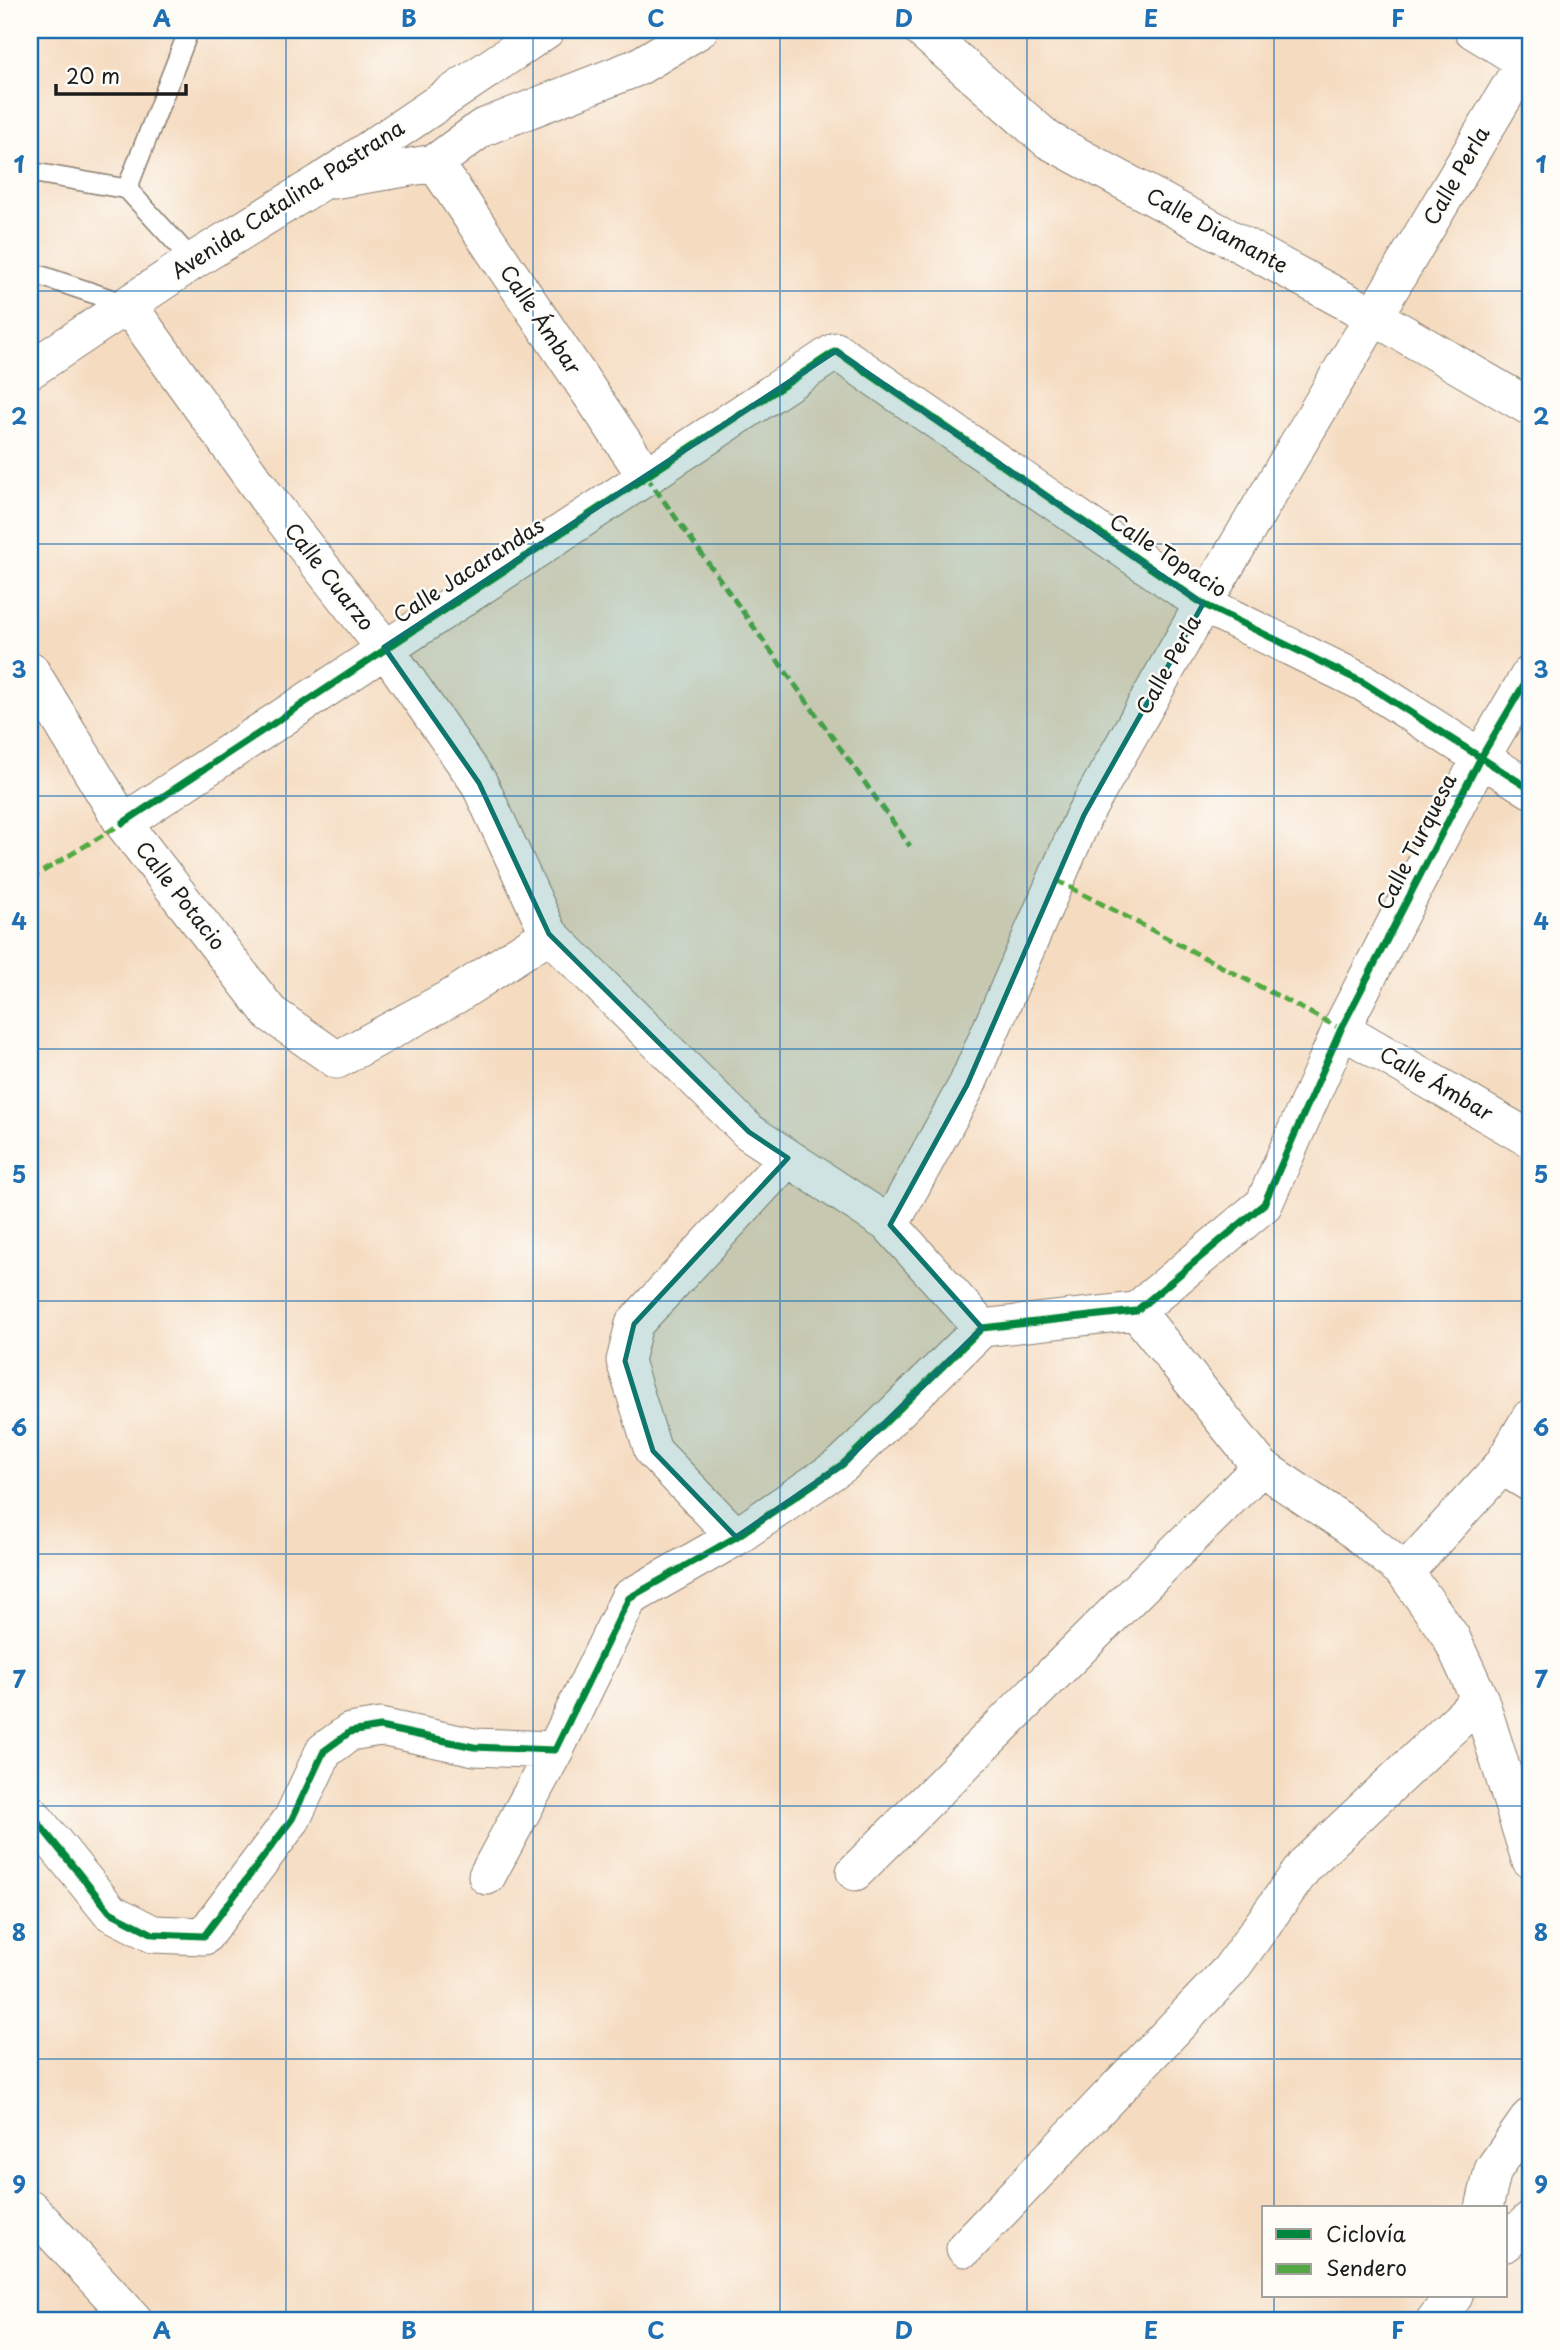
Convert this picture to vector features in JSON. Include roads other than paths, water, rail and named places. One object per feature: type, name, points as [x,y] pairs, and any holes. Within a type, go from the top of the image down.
[{"type":"street","name":"Avenida Catalina Pastrana","points":[[30,370],[193,261],[321,182],[546,30]]},
{"type":"street","points":[[321,182],[435,163],[482,128],[638,67],[699,30]]},
{"type":"street","name":"Calle Diamante","points":[[922,30],[1048,140],[1375,317],[1530,407]]},
{"type":"street","points":[[1473,30],[1528,60]]},
{"type":"street","name":"Calle Perla","points":[[890,1225],[967,1085],[1084,814],[1203,604],[1528,60]]},
{"type":"street","name":"Calle Ámbar","points":[[435,163],[646,476]]},
{"type":"street","name":"Calle Cuarzo","points":[[128,305],[267,498],[384,648],[479,783],[549,934]]},
{"type":"street","name":"Calle Jacarandas","points":[[123,823],[836,351]]},
{"type":"street","name":"Calle Topacio","points":[[836,351],[1203,604],[1364,683],[1530,789]]},
{"type":"street","name":"Calle Potacio","points":[[30,670],[123,823],[270,1013],[337,1060],[456,995],[549,934]]},
{"type":"street","name":"Calle Turquesa","points":[[1136,1311],[1264,1204],[1341,1029],[1480,759],[1530,674]]},
{"type":"street","points":[[549,934],[749,1132],[890,1225],[982,1328]]},
{"type":"street","name":"Calle Ámbar","points":[[1341,1029],[1530,1139]]},
{"type":"street","points":[[736,1537],[653,1451],[625,1361],[634,1324],[788,1158]]},
{"type":"street","points":[[487,1876],[555,1750],[629,1598],[736,1537],[843,1464],[982,1328],[1136,1311],[1261,1468],[1349,1526],[1405,1572],[1451,1637],[1480,1700],[1530,1859]]},
{"type":"street","points":[[1405,1572],[1516,1474],[1530,1418]]},
{"type":"street","points":[[855,1871],[1261,1468]]},
{"type":"street","points":[[965,2248],[1230,1970],[1306,1864],[1480,1700]]},
{"type":"street","points":[[30,1812],[110,1912],[153,1934],[204,1936],[292,1819],[324,1751],[350,1732],[380,1727],[474,1747],[555,1750]]},
{"type":"street","points":[[1485,2206],[1493,2170],[1530,2118]]},
{"type":"street","points":[[30,2208],[134,2320]]},
{"type":"street","points":[[1508,2241],[1530,2220]]},
{"type":"street","points":[[1435,2320],[1452,2298]]},
{"type":"lane","points":[[127,190],[189,30]]},
{"type":"lane","points":[[30,172],[127,190],[193,261]]},
{"type":"lane","points":[[30,272],[128,305]]}]
